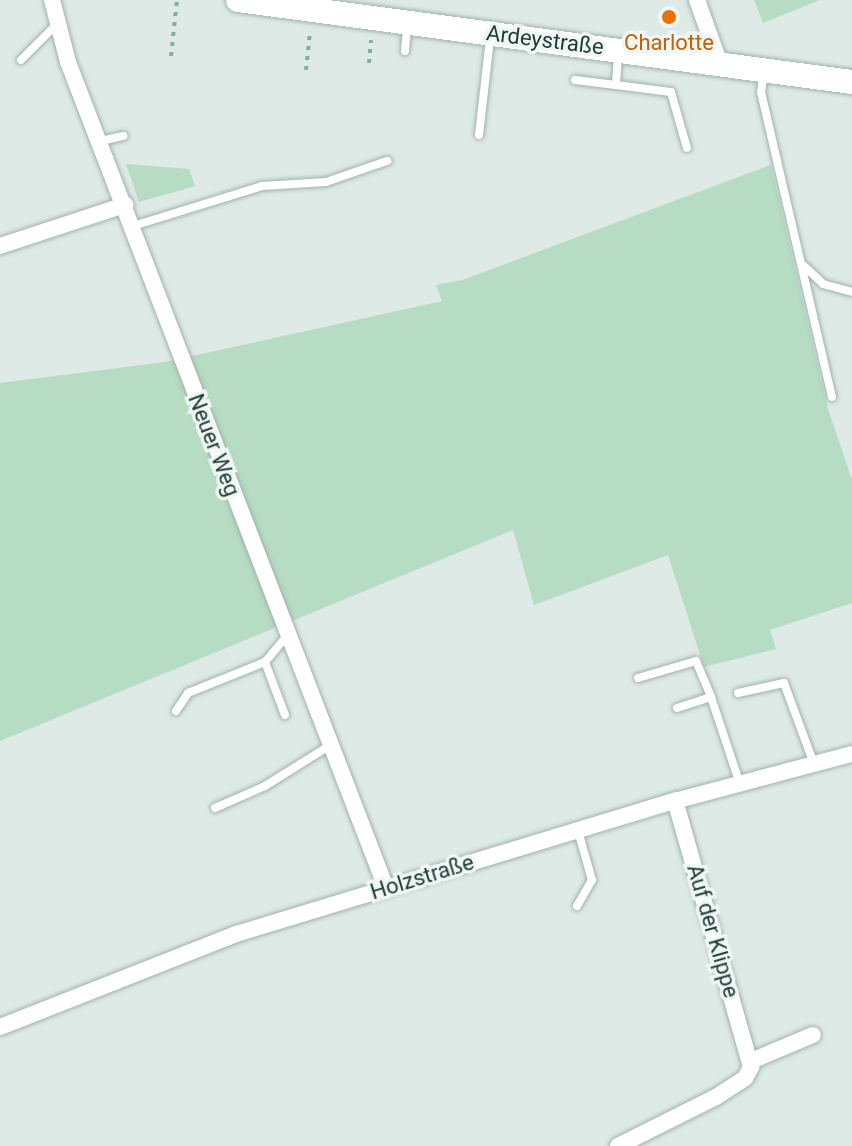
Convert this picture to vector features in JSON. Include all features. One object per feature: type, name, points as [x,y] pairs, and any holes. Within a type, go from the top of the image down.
[{"type":"main road","name":"Ardeystraße","points":[[238,0],[719,61],[852,82]]},
{"type":"street","name":"Neuer Weg","points":[[52,0],[68,62],[101,141],[287,636],[386,888]]},
{"type":"street","points":[[697,0],[719,61]]},
{"type":"street","points":[[0,246],[125,205]]},
{"type":"street","name":"Holzstraße","points":[[0,1027],[155,963],[386,888],[675,801],[852,754]]},
{"type":"street","name":"Auf der Klippe","points":[[675,801],[751,1061]]},
{"type":"street","points":[[618,1146],[739,1083],[749,1073],[751,1061],[813,1035]]},
{"type":"lane","points":[[21,60],[59,23]]},
{"type":"lane","points":[[405,51],[407,23]]},
{"type":"lane","points":[[479,135],[491,33]]},
{"type":"lane","points":[[616,85],[618,49]]},
{"type":"lane","points":[[764,68],[761,92],[832,397]]},
{"type":"lane","points":[[575,80],[671,92],[687,148]]},
{"type":"lane","points":[[101,141],[123,136]]},
{"type":"lane","points":[[133,226],[262,186],[326,182],[387,161]]},
{"type":"lane","points":[[801,262],[823,284],[852,292]]},
{"type":"lane","points":[[176,711],[188,693],[265,662],[287,636]]},
{"type":"lane","points":[[638,678],[696,661],[740,784]]},
{"type":"lane","points":[[265,662],[285,715]]},
{"type":"lane","points":[[738,693],[784,683],[814,764]]},
{"type":"lane","points":[[677,708],[711,697]]},
{"type":"lane","points":[[215,808],[265,786],[329,746]]},
{"type":"lane","points":[[577,906],[592,880],[578,830]]},
{"type":"path","points":[[171,56],[177,0]]},
{"type":"path","points":[[306,70],[312,10]]},
{"type":"green space","points":[[754,0],[820,0],[763,23]]},
{"type":"green space","points":[[126,164],[189,169],[195,186],[139,202]]},
{"type":"green space","points":[[771,165],[828,409],[852,480],[852,603],[770,630],[776,649],[704,667],[668,555],[534,605],[513,530],[0,741],[0,383],[165,362],[442,301],[436,285],[462,280]]},
{"type":"place","name":"Charlotte","points":[[669,17]]}]
